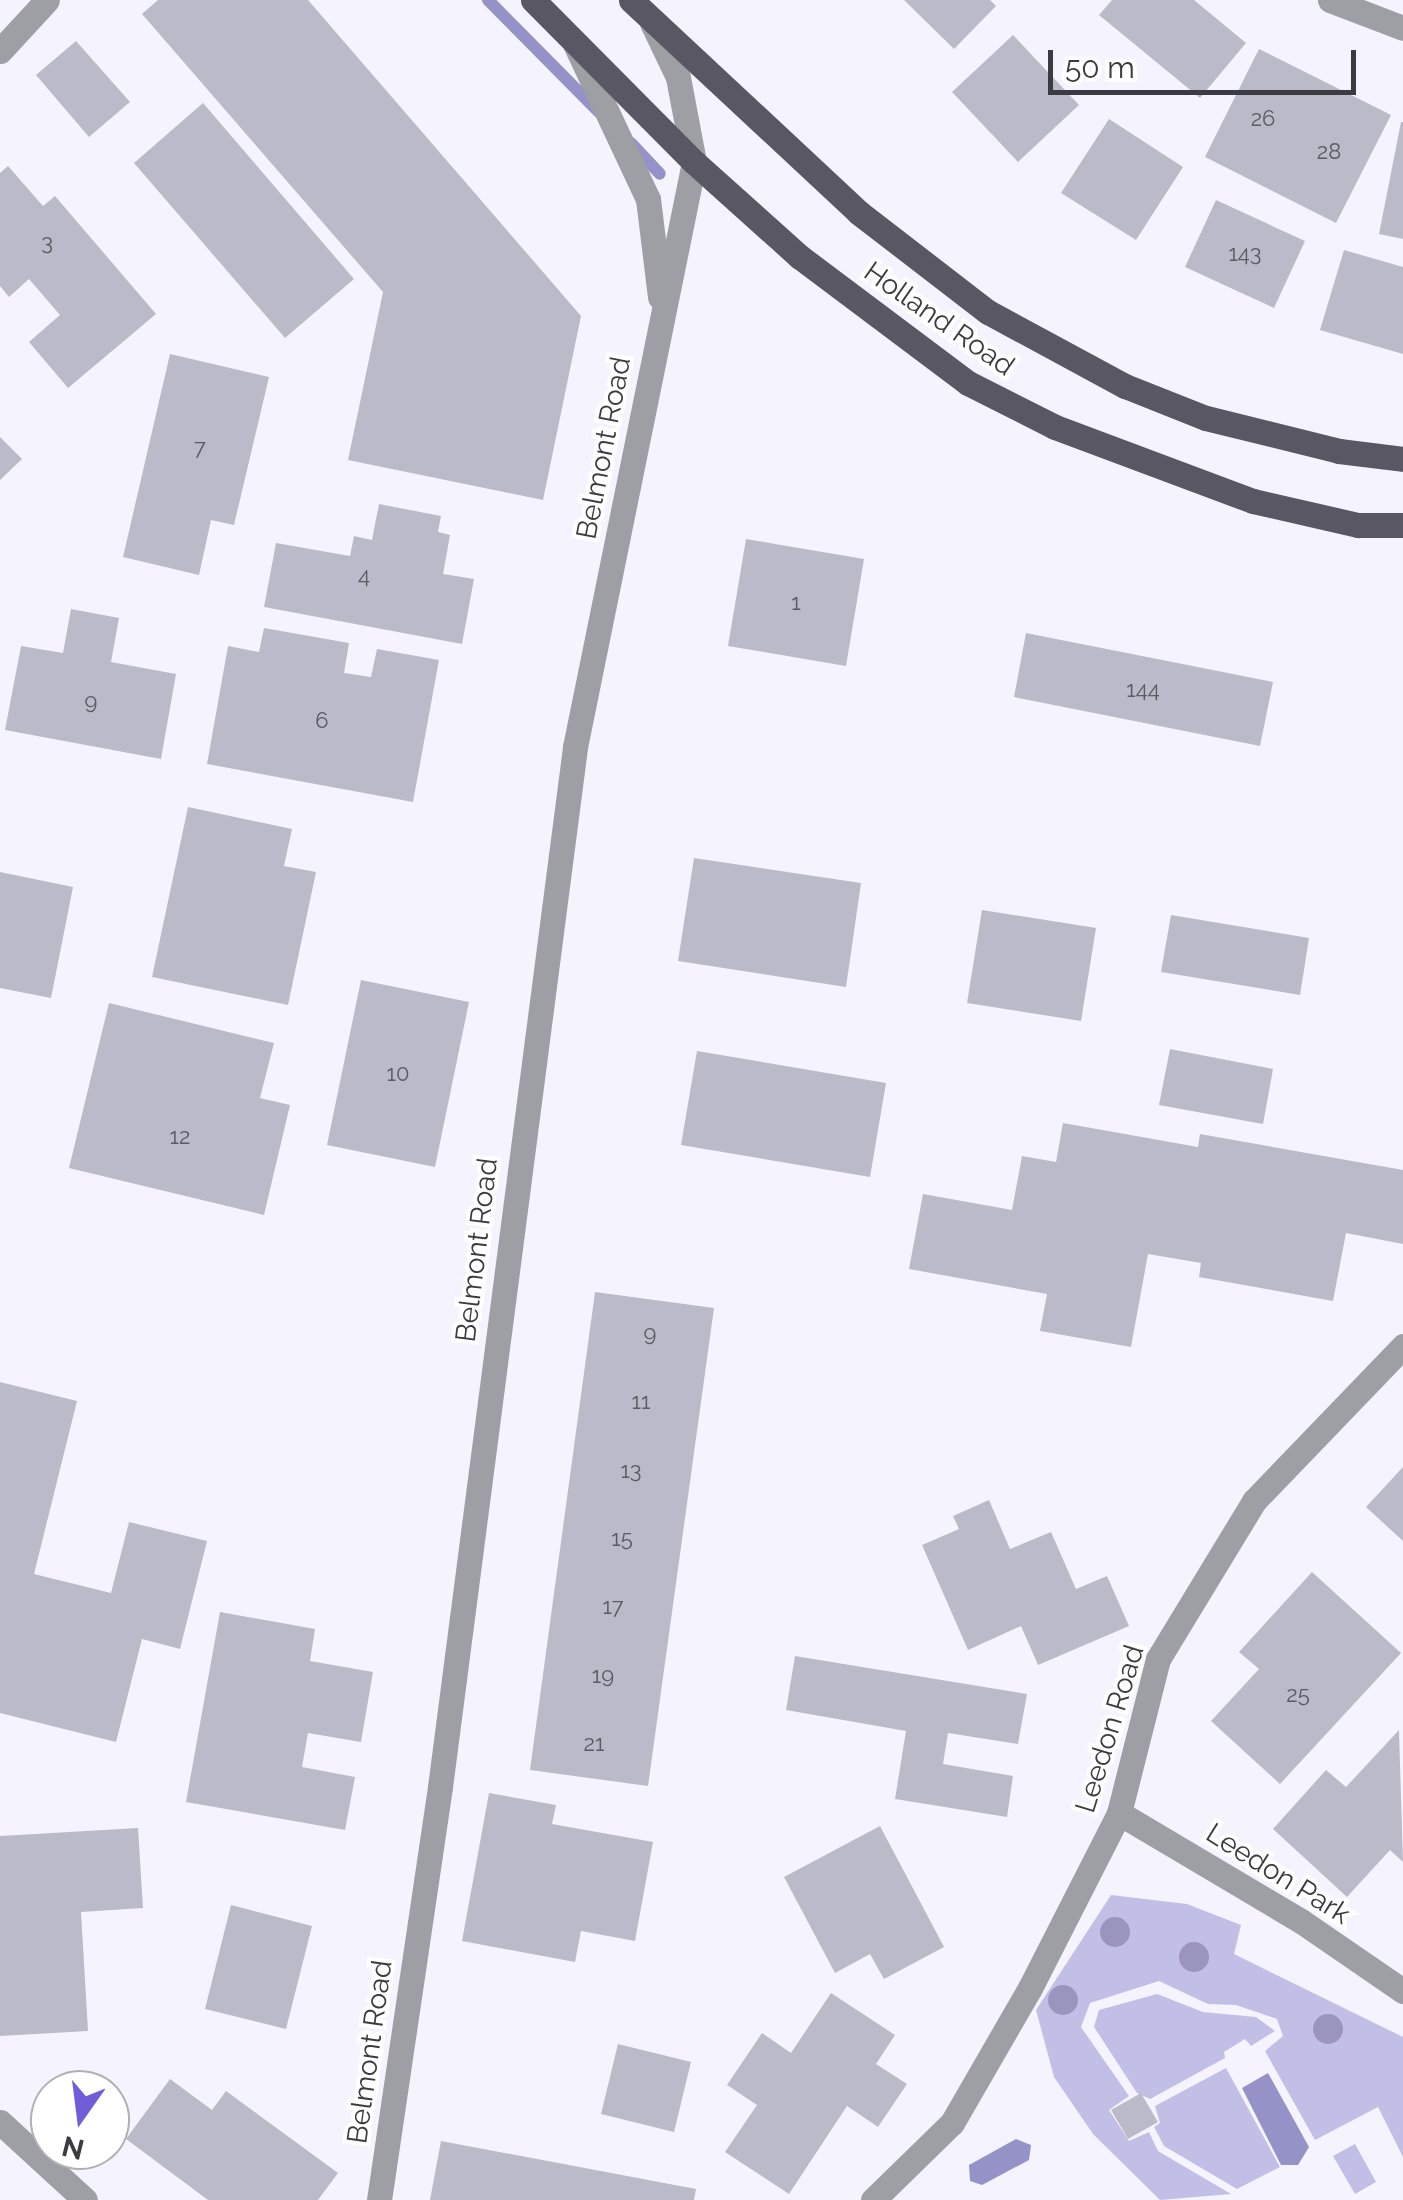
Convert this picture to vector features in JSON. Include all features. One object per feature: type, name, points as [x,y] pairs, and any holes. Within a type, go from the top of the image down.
[{"type":"main road","name":"Holland Road","points":[[533,0],[694,162],[800,257],[968,383],[1055,427],[1253,502],[1358,525],[1403,525]]},
{"type":"main road","name":"Holland Road","points":[[631,0],[924,268],[1056,352],[1206,418],[1339,451],[1403,458]]},
{"type":"street","points":[[1330,0],[1403,28]]},
{"type":"street","points":[[0,52],[45,1]]},
{"type":"street","name":"Belmont Road","points":[[379,2200],[440,1786],[576,747],[694,162],[678,77],[652,22]]},
{"type":"street","name":"Belmont Road","points":[[572,39],[648,198],[662,312]]},
{"type":"street","name":"Leedon Road","points":[[873,2200],[952,2123],[1119,1813],[1158,1659],[1254,1501],[1403,1346]]},
{"type":"street","name":"Leedon Park","points":[[1119,1813],[1403,1991]]},
{"type":"street","points":[[0,2122],[85,2200]]},
{"type":"shaded area","points":[[1111,1895],[1187,1904],[1241,1925],[1234,1954],[1403,2037],[1403,2157],[1378,2107],[1315,2140],[1265,2051],[1283,2036],[1277,2019],[1236,2005],[1208,2004],[1159,1981],[1090,2003],[1081,2027],[1129,2096],[1109,2110],[1129,2141],[1149,2132],[1158,2151],[1231,2194],[1160,2200],[1093,2134],[1054,2077],[1036,2010]]},
{"type":"shaded area","points":[[1157,1994],[1203,2012],[1256,2017],[1275,2031],[1251,2046],[1245,2039],[1224,2052],[1225,2058],[1150,2099],[1137,2093],[1094,2027],[1099,2010]]},
{"type":"shaded area","points":[[1226,2068],[1280,2167],[1237,2189],[1164,2146],[1154,2127],[1160,2123],[1155,2106]]},
{"type":"shaded area","points":[[1268,2073],[1309,2147],[1298,2165],[1281,2165],[1242,2088]]},
{"type":"shaded area","points":[[1016,2139],[1031,2145],[1029,2160],[982,2185],[970,2181],[969,2165]]},
{"type":"shaded area","points":[[1355,2144],[1376,2182],[1355,2194],[1333,2156]]},
{"type":"building","points":[[158,0],[308,0],[581,316],[543,500],[348,460],[383,292],[142,14]]},
{"type":"building","points":[[904,0],[990,0],[996,6],[954,49]]},
{"type":"building","points":[[1112,0],[1194,0],[1246,43],[1200,98],[1099,15]]},
{"type":"building","points":[[1013,35],[1079,105],[1018,162],[952,92]]},
{"type":"building","points":[[76,41],[130,102],[89,137],[36,75]]},
{"type":"building","points":[[1259,49],[1391,115],[1336,223],[1205,157]]},
{"type":"building","points":[[203,103],[354,279],[285,338],[134,163]]},
{"type":"building","points":[[1109,119],[1183,167],[1136,240],[1061,193]]},
{"type":"building","points":[[1403,122],[1403,239],[1379,234]]},
{"type":"building","points":[[8,166],[43,206],[55,196],[156,314],[68,388],[29,342],[60,315],[29,279],[9,297],[0,286],[0,173]]},
{"type":"building","points":[[1216,200],[1305,241],[1274,308],[1185,267]]},
{"type":"building","points":[[1344,250],[1403,267],[1403,354],[1320,330]]},
{"type":"building","points":[[170,354],[269,377],[234,525],[211,520],[199,575],[123,557]]},
{"type":"building","points":[[0,437],[22,459],[0,480]]},
{"type":"building","points":[[379,504],[441,516],[438,532],[450,535],[443,574],[474,579],[462,644],[264,607],[276,543],[350,556],[354,536],[372,540]]},
{"type":"building","points":[[746,539],[864,559],[846,666],[728,646]]},
{"type":"building","points":[[71,609],[119,618],[111,662],[176,674],[161,759],[5,730],[21,646],[63,653]]},
{"type":"building","points":[[264,628],[349,643],[344,673],[371,677],[377,649],[439,660],[413,802],[207,764],[228,646],[259,652]]},
{"type":"building","points":[[1026,633],[1273,682],[1260,746],[1014,697]]},
{"type":"building","points":[[188,807],[292,829],[284,866],[316,872],[288,1005],[152,977]]},
{"type":"building","points":[[694,858],[861,883],[846,987],[678,961]]},
{"type":"building","points":[[0,872],[73,887],[51,998],[0,988]]},
{"type":"building","points":[[982,910],[1096,928],[1081,1021],[967,1003]]},
{"type":"building","points":[[1171,915],[1309,938],[1300,995],[1161,972]]},
{"type":"building","points":[[361,980],[469,1002],[435,1167],[327,1145]]},
{"type":"building","points":[[109,1003],[274,1043],[260,1098],[290,1105],[264,1215],[69,1168]]},
{"type":"building","points":[[1170,1049],[1273,1069],[1263,1124],[1159,1105]]},
{"type":"building","points":[[697,1051],[886,1083],[870,1177],[681,1145]]},
{"type":"building","points":[[1063,1123],[1198,1147],[1200,1134],[1403,1170],[1403,1244],[1346,1233],[1333,1301],[1199,1277],[1201,1263],[1148,1254],[1131,1347],[1040,1331],[1047,1294],[909,1269],[923,1194],[1012,1210],[1022,1156],[1056,1162]]},
{"type":"building","points":[[595,1292],[714,1308],[648,1786],[530,1770]]},
{"type":"building","points":[[0,1382],[77,1401],[34,1574],[111,1593],[129,1522],[207,1541],[180,1649],[142,1639],[116,1742],[0,1713]]},
{"type":"building","points":[[1403,1467],[1403,1541],[1366,1507]]},
{"type":"building","points":[[989,1500],[1010,1549],[1051,1532],[1076,1589],[1107,1576],[1129,1626],[1038,1665],[1021,1626],[968,1650],[922,1545],[959,1529],[953,1516]]},
{"type":"building","points":[[1312,1572],[1401,1653],[1280,1784],[1211,1721],[1259,1669],[1239,1652]]},
{"type":"building","points":[[220,1612],[315,1629],[310,1661],[373,1672],[361,1742],[308,1733],[302,1767],[355,1777],[345,1830],[186,1802]]},
{"type":"building","points":[[795,1656],[1027,1694],[1018,1744],[948,1733],[943,1764],[1013,1776],[1007,1817],[895,1799],[906,1731],[786,1710]]},
{"type":"building","points":[[1399,1730],[1403,1862],[1390,1850],[1347,1897],[1273,1829],[1326,1770],[1346,1787]]},
{"type":"building","points":[[489,1793],[556,1805],[552,1824],[653,1842],[635,1941],[581,1931],[575,1962],[462,1941]]},
{"type":"building","points":[[880,1826],[944,1947],[884,1979],[870,1954],[835,1973],[784,1877]]},
{"type":"building","points":[[138,1828],[143,1908],[81,1912],[88,2031],[0,2036],[0,1836]]},
{"type":"building","points":[[231,1905],[312,1926],[286,2029],[205,2009]]},
{"type":"building","points":[[831,1993],[895,2035],[876,2064],[907,2084],[878,2127],[847,2106],[789,2194],[725,2152],[757,2105],[727,2085],[762,2033],[791,2053]]},
{"type":"building","points":[[618,2044],[691,2062],[674,2132],[601,2114]]},
{"type":"building","points":[[170,2079],[212,2110],[226,2091],[338,2173],[318,2200],[208,2200],[130,2142],[130,2134]]},
{"type":"building","points":[[1141,2093],[1158,2122],[1128,2139],[1111,2110]]},
{"type":"building","points":[[441,2141],[696,2189],[694,2200],[430,2200]]},
{"type":"waterway","points":[[488,0],[599,112]]},
{"type":"waterway","points":[[631,143],[660,174]]}]
